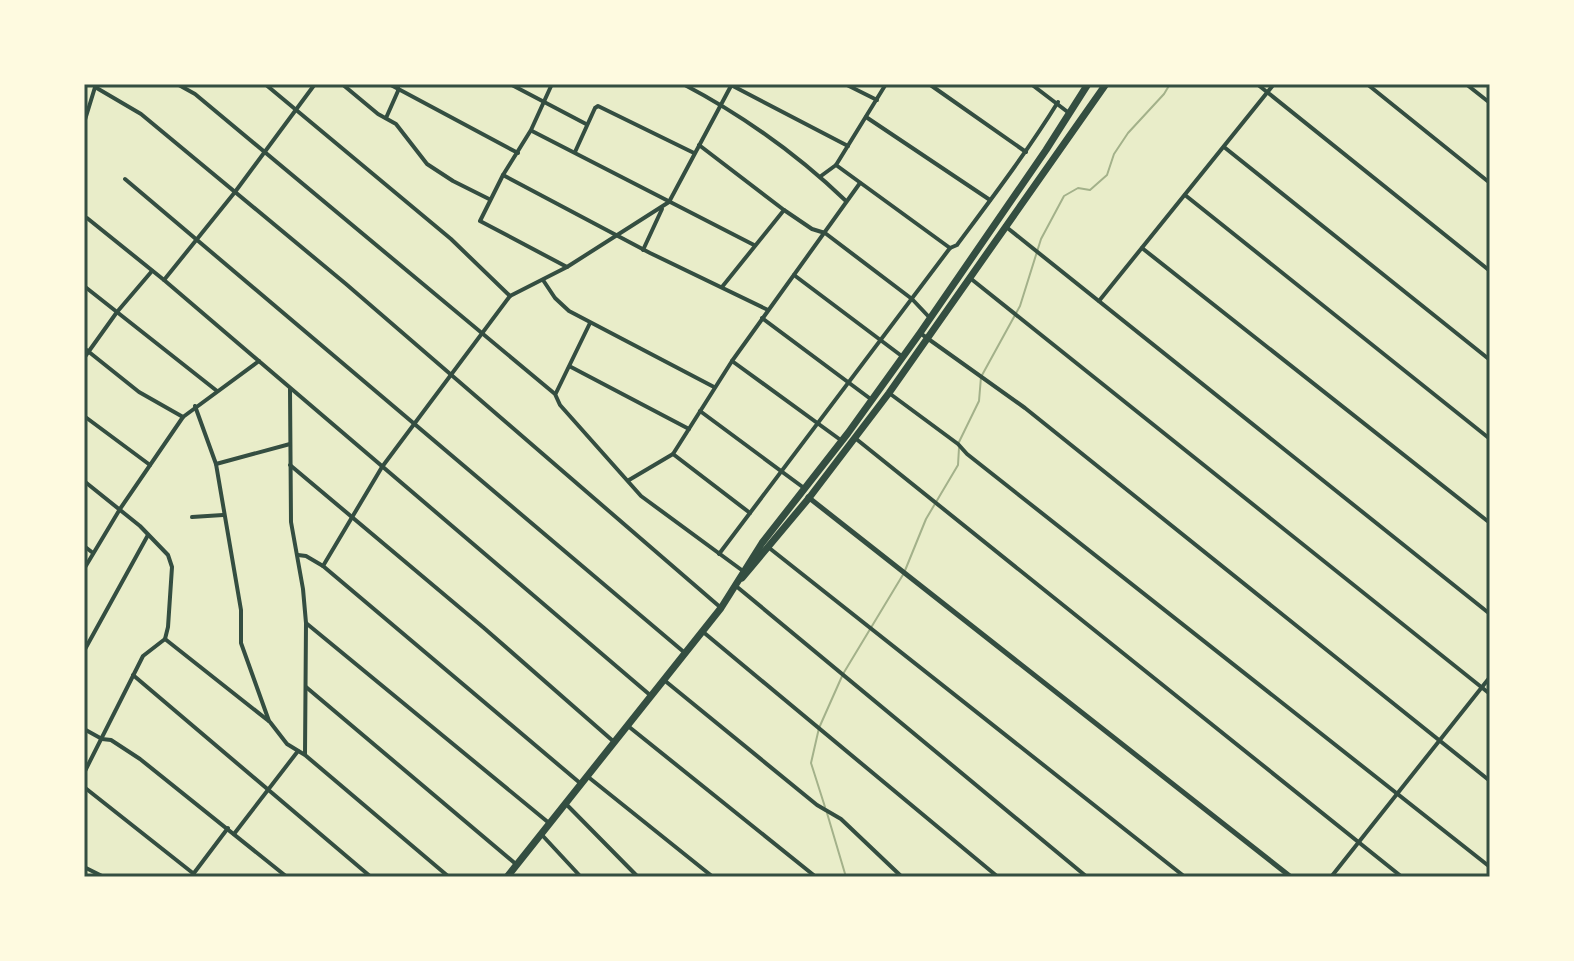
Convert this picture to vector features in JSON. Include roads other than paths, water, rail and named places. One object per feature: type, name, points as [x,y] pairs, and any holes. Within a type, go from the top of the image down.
[{"type":"highway","points":[[509,876],[721,608],[803,490],[903,357],[924,336],[930,318],[1088,84]]},
{"type":"highway","points":[[742,577],[809,498],[889,393],[924,336],[970,277],[1106,84]]},
{"type":"street","points":[[177,84],[195,94],[555,394],[560,405],[641,496],[719,554],[837,670],[1087,877]]},
{"type":"street","points":[[265,84],[451,239],[510,296]]},
{"type":"street","points":[[164,280],[235,192],[315,84]]},
{"type":"street","points":[[342,84],[403,131],[427,164],[490,199]]},
{"type":"street","points":[[389,84],[518,153]]},
{"type":"street","points":[[386,118],[398,84]]},
{"type":"street","points":[[510,84],[586,124]]},
{"type":"street","points":[[552,84],[531,130],[481,219],[482,224],[567,267]]},
{"type":"street","points":[[683,84],[721,104],[821,176],[847,202]]},
{"type":"street","points":[[845,84],[877,100]]},
{"type":"street","points":[[821,176],[836,165],[886,84]]},
{"type":"street","points":[[929,84],[1026,152]]},
{"type":"street","points":[[1031,84],[1069,113]]},
{"type":"street","points":[[1257,84],[1490,271]]},
{"type":"street","points":[[1099,301],[1274,84]]},
{"type":"street","points":[[1367,84],[1490,183]]},
{"type":"street","points":[[1466,84],[1490,103]]},
{"type":"street","points":[[84,123],[96,85],[141,114],[721,608]]},
{"type":"street","points":[[323,566],[382,467],[510,296],[567,267],[662,209],[669,202],[731,85],[848,146]]},
{"type":"street","points":[[719,554],[950,248],[957,245],[1026,152],[1058,102]]},
{"type":"street","points":[[575,152],[595,108],[603,107],[694,153]]},
{"type":"street","points":[[866,117],[990,200]]},
{"type":"street","points":[[531,130],[754,245]]},
{"type":"street","points":[[699,145],[784,210],[812,229],[825,233],[912,299],[930,318]]},
{"type":"street","points":[[1224,147],[1490,360]]},
{"type":"street","points":[[836,165],[950,248]]},
{"type":"street","points":[[503,175],[643,250],[768,310]]},
{"type":"street","points":[[125,179],[685,653]]},
{"type":"street","points":[[629,480],[673,454],[714,387],[860,183]]},
{"type":"street","points":[[1185,195],[1490,439]]},
{"type":"street","points":[[643,250],[662,209]]},
{"type":"street","points":[[722,287],[784,210]]},
{"type":"street","points":[[87,218],[164,280],[652,697]]},
{"type":"street","points":[[1005,226],[1490,614]]},
{"type":"street","points":[[1142,248],[1490,523]]},
{"type":"street","points":[[84,358],[86,350],[152,271]]},
{"type":"street","points":[[794,275],[903,357]]},
{"type":"street","points":[[970,277],[1490,694]]},
{"type":"street","points":[[543,280],[569,311],[714,387]]},
{"type":"street","points":[[84,286],[217,391]]},
{"type":"street","points":[[762,318],[872,400]]},
{"type":"street","points":[[555,394],[571,367],[590,323]]},
{"type":"street","points":[[924,336],[1036,417],[1490,781]]},
{"type":"street","points":[[86,350],[139,392],[183,417]]},
{"type":"street","points":[[84,569],[120,509],[183,417],[259,361]]},
{"type":"street","points":[[732,361],[842,441]]},
{"type":"street","points":[[571,367],[689,429]]},
{"type":"street","points":[[290,389],[291,522],[306,623],[305,755]]},
{"type":"street","points":[[889,393],[958,444],[979,464],[1490,867]]},
{"type":"street","points":[[195,406],[216,464],[241,610],[241,643],[270,722]]},
{"type":"street","points":[[700,411],[783,472],[809,498],[894,566],[1291,877]]},
{"type":"street","points":[[84,416],[150,465]]},
{"type":"street","points":[[855,438],[1402,877]]},
{"type":"street","points":[[216,464],[290,444]]},
{"type":"street","points":[[673,454],[750,513]]},
{"type":"street","points":[[290,465],[613,741]]},
{"type":"street","points":[[84,481],[140,526],[168,555],[172,567],[165,639],[143,656],[84,773]]},
{"type":"street","points":[[192,517],[223,515]]},
{"type":"street","points":[[84,651],[148,535]]},
{"type":"street","points":[[84,546],[93,553]]},
{"type":"street","points":[[768,547],[1185,877]]},
{"type":"street","points":[[298,555],[323,566],[580,783]]},
{"type":"street","points":[[306,623],[549,823]]},
{"type":"street","points":[[702,631],[998,877]]},
{"type":"street","points":[[165,639],[270,722],[287,744],[305,755],[449,877]]},
{"type":"street","points":[[133,675],[371,877]]},
{"type":"street","points":[[1331,877],[1490,677]]},
{"type":"street","points":[[664,680],[817,805],[841,819],[902,877]]},
{"type":"street","points":[[306,687],[517,865]]},
{"type":"street","points":[[627,725],[816,877]]},
{"type":"street","points":[[84,729],[102,739],[111,740],[140,759],[287,877]]},
{"type":"street","points":[[234,834],[298,751]]},
{"type":"street","points":[[586,775],[713,877]]},
{"type":"street","points":[[84,787],[192,875],[228,828]]},
{"type":"street","points":[[565,803],[638,877]]},
{"type":"street","points":[[540,834],[581,877]]},
{"type":"street","points":[[84,867],[104,877]]},
{"type":"waterway","points":[[959,442],[979,401],[981,377],[1020,306],[1041,239],[1064,196],[1078,188],[1090,190],[1107,175],[1114,154],[1128,133],[1170,84]]},
{"type":"waterway","points":[[825,807],[811,763],[819,728],[843,674],[904,573],[926,519],[958,465],[959,448]]},
{"type":"waterway","points":[[827,813],[846,877]]}]
